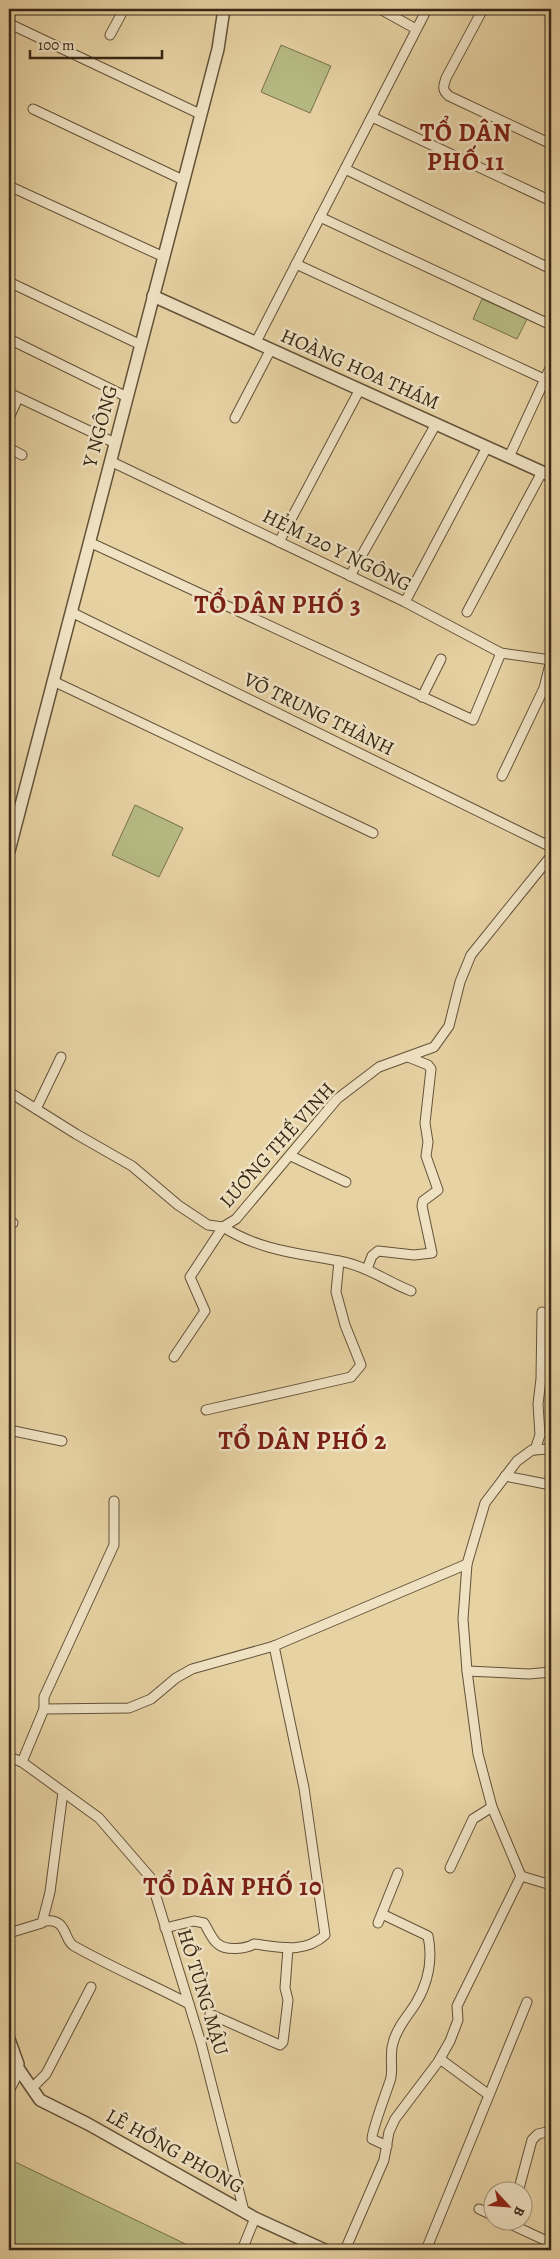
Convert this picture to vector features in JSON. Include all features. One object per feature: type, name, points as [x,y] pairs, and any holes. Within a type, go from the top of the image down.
[{"type":"street","points":[[110,34],[124,9]]},
{"type":"street","points":[[380,9],[416,29]]},
{"type":"street","points":[[256,342],[427,9]]},
{"type":"street","points":[[483,9],[446,78],[442,87],[444,91],[449,96],[551,144]]},
{"type":"street","name":"Y NGÔNG","points":[[9,851],[218,49],[222,10]]},
{"type":"street","points":[[12,25],[200,114]]},
{"type":"street","points":[[33,109],[184,180]]},
{"type":"street","points":[[372,117],[551,201]]},
{"type":"street","points":[[345,169],[551,269]]},
{"type":"street","points":[[9,186],[164,257]]},
{"type":"street","points":[[320,217],[551,325]]},
{"type":"street","points":[[296,264],[543,381],[551,388]]},
{"type":"street","points":[[9,282],[140,345]]},
{"type":"street","name":"HOÀNG HOA THÁM","points":[[153,296],[547,474]]},
{"type":"street","points":[[9,338],[127,397]]},
{"type":"street","points":[[235,418],[271,349]]},
{"type":"street","points":[[509,457],[551,366]]},
{"type":"street","points":[[279,542],[360,390]]},
{"type":"street","points":[[9,393],[115,443]]},
{"type":"street","points":[[9,418],[18,398]]},
{"type":"street","points":[[350,576],[436,424]]},
{"type":"street","points":[[405,602],[488,447]]},
{"type":"street","points":[[9,448],[22,454]]},
{"type":"street","name":"HẺM 120 Y NGÔNG","points":[[110,461],[405,602],[501,653],[551,660]]},
{"type":"street","points":[[467,612],[547,474]]},
{"type":"street","points":[[89,542],[473,720],[501,653]]},
{"type":"street","name":"VÕ TRUNG THÀNH","points":[[71,612],[551,847]]},
{"type":"street","points":[[422,697],[441,659]]},
{"type":"street","points":[[502,776],[544,688],[551,660]]},
{"type":"street","points":[[53,681],[373,833]]},
{"type":"street","name":"LƯƠNG THẾ VINH","points":[[9,1092],[132,1166],[178,1206],[208,1226],[223,1227],[236,1219],[292,1156],[337,1099],[379,1067],[434,1047],[449,1026],[460,982],[471,955],[551,856]]},
{"type":"street","points":[[36,1109],[61,1057]]},
{"type":"street","points":[[367,1270],[372,1256],[378,1251],[414,1255],[430,1255],[432,1253],[422,1206],[423,1201],[438,1190],[426,1156],[428,1142],[425,1123],[432,1069],[428,1065],[408,1057]]},
{"type":"street","points":[[292,1156],[346,1182]]},
{"type":"street","points":[[174,1358],[205,1311],[190,1277],[223,1227],[237,1236],[281,1252],[339,1261],[367,1270],[396,1286],[411,1291]]},
{"type":"street","points":[[206,1410],[350,1377],[361,1365],[345,1326],[336,1292],[339,1261]]},
{"type":"street","points":[[534,1450],[540,1435],[538,1404],[541,1379],[542,1312]]},
{"type":"street","points":[[9,1430],[62,1441]]},
{"type":"street","points":[[345,2250],[384,2160],[388,2132],[395,2119],[440,2059],[450,2041],[458,2020],[457,2006],[521,1876],[492,1807],[478,1754],[467,1671],[464,1619],[467,1564],[485,1503],[516,1461],[534,1450],[551,1448]]},
{"type":"street","points":[[505,1476],[551,1485]]},
{"type":"street","points":[[22,1762],[44,1709],[44,1697],[114,1545],[114,1501]]},
{"type":"street","points":[[44,1709],[129,1708],[150,1699],[176,1678],[192,1669],[274,1646],[467,1564]]},
{"type":"street","points":[[165,1928],[194,1921],[204,1923],[218,1945],[229,1948],[248,1948],[254,1944],[288,1948],[315,1944],[325,1935],[304,1788],[274,1646]]},
{"type":"street","points":[[467,1671],[529,1674],[551,1672]]},
{"type":"street","name":"HỒ TÙNG MẬU","points":[[9,1757],[22,1762],[99,1818],[150,1878],[189,2004],[244,2212]]},
{"type":"street","points":[[9,1933],[42,1923],[50,1892],[63,1792]]},
{"type":"street","points":[[450,1868],[473,1819],[492,1807]]},
{"type":"street","points":[[387,2146],[372,2139],[371,2135],[392,2077],[390,2064],[393,2042],[399,2028],[424,1986],[430,1963],[428,1936],[380,1919],[398,1873]]},
{"type":"street","points":[[521,1876],[551,1885]]},
{"type":"street","points":[[45,1921],[52,1921],[61,1925],[72,1945],[189,2004]]},
{"type":"street","points":[[210,2014],[280,2045],[283,2042],[288,2000],[285,1988],[288,1948]]},
{"type":"street","points":[[32,2088],[46,2074],[91,1987]]},
{"type":"street","points":[[426,2250],[527,2002]]},
{"type":"street","name":"LÊ HỒNG PHONG","points":[[9,2039],[20,2070]]},
{"type":"street","name":"LÊ HỒNG PHONG","points":[[9,2055],[40,2100],[88,2124],[255,2218],[324,2250]]},
{"type":"street","points":[[440,2059],[489,2095]]},
{"type":"street","points":[[9,2091],[20,2070]]},
{"type":"street","points":[[521,2182],[532,2140],[538,2134],[551,2131]]},
{"type":"street","points":[[242,2250],[255,2218]]},
{"type":"street","points":[[527,2232],[551,2243]]},
{"type":"green space","points":[[281,45],[331,66],[310,113],[261,92]]},
{"type":"green space","points":[[482,299],[527,319],[517,339],[473,319]]},
{"type":"green space","points":[[135,805],[183,828],[159,877],[112,855]]},
{"type":"green space","points":[[9,2159],[198,2250],[9,2250]]},
{"type":"district","name":"TỔ DÂN PHỐ 11","points":[[466,148]]},
{"type":"district","name":"TỔ DÂN PHỐ 3","points":[[278,605]]},
{"type":"district","name":"TỔ DÂN PHỐ 2","points":[[303,1441]]},
{"type":"district","name":"TỔ DÂN PHỐ 10","points":[[233,1887]]}]
